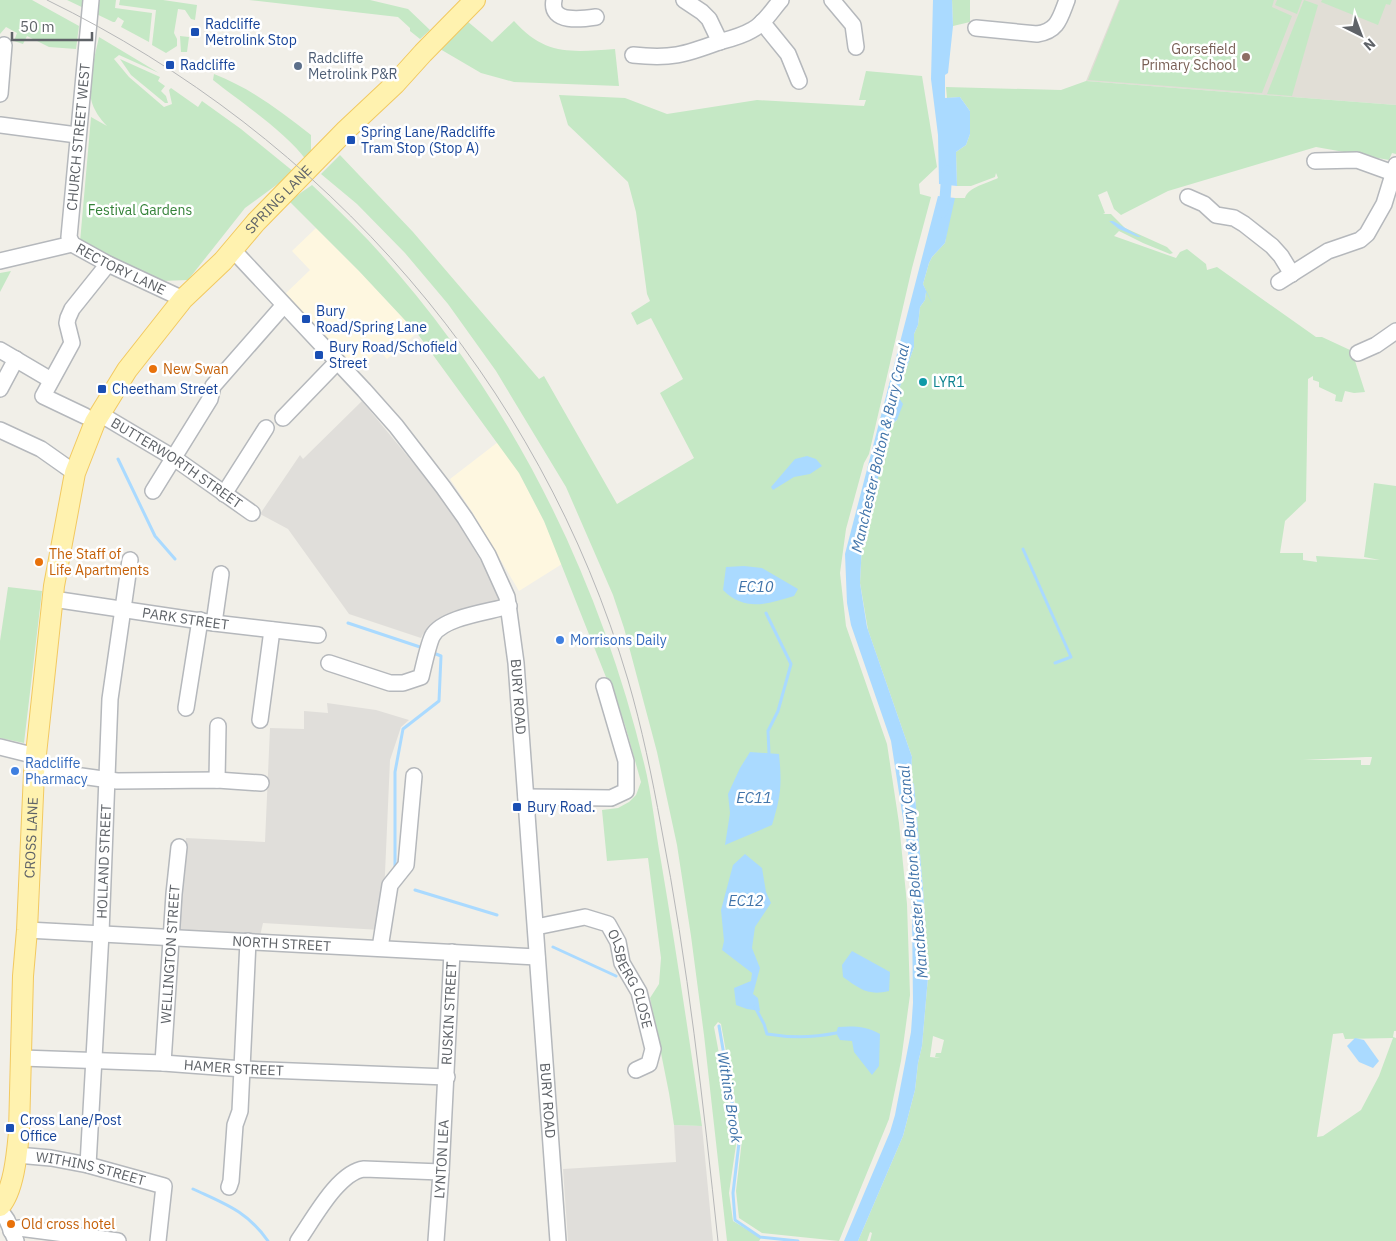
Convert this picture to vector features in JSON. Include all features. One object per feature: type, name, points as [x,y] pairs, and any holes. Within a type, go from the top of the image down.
[{"type":"main road","name":"SPRING LANE","points":[[92,415],[184,299],[233,250],[251,227],[346,130],[395,84],[475,0]]},
{"type":"main road","name":"CROSS LANE","points":[[0,1206],[9,1190],[17,1155],[22,1058],[23,976],[35,765],[53,599],[75,474],[92,415]]},
{"type":"street","name":"CHURCH STREET WEST","points":[[72,244],[69,237],[91,0]]},
{"type":"street","points":[[554,0],[553,4],[556,12],[564,17],[579,20],[596,17]]},
{"type":"street","points":[[684,0],[710,19],[720,42]]},
{"type":"street","points":[[633,55],[656,58],[677,57],[720,42],[752,30],[762,22],[781,0]]},
{"type":"street","points":[[832,0],[853,25],[856,47]]},
{"type":"street","points":[[976,28],[1037,34],[1044,33],[1052,30],[1057,23],[1067,0]]},
{"type":"street","points":[[762,22],[788,54],[799,81]]},
{"type":"street","points":[[0,94],[4,45]]},
{"type":"street","points":[[0,125],[77,136]]},
{"type":"street","points":[[1279,282],[1328,251],[1360,240],[1390,205],[1394,169],[1357,160],[1331,165],[1315,161]]},
{"type":"street","points":[[1188,196],[1207,200],[1216,215],[1234,218],[1244,224],[1282,256],[1292,274]]},
{"type":"street","name":"RECTORY LANE","points":[[0,262],[72,244],[108,264],[184,299]]},
{"type":"street","name":"BURY ROAD","points":[[233,250],[396,426],[443,487],[488,555],[500,579],[509,606],[516,663],[558,1241]]},
{"type":"street","points":[[0,350],[51,380],[72,343],[67,323],[72,309],[108,264]]},
{"type":"street","points":[[153,491],[212,396],[213,386],[284,305]]},
{"type":"street","points":[[1358,353],[1371,343],[1396,331]]},
{"type":"street","points":[[0,389],[16,359]]},
{"type":"street","points":[[283,418],[338,362]]},
{"type":"street","name":"BUTTERWORTH STREET","points":[[51,380],[42,396],[92,415],[174,458],[252,513]]},
{"type":"street","points":[[224,494],[266,428]]},
{"type":"street","points":[[0,430],[41,449],[75,474]]},
{"type":"street","name":"HOLLAND STREET","points":[[88,1165],[101,933],[110,699],[130,560]]},
{"type":"street","points":[[186,708],[207,621],[221,574]]},
{"type":"street","name":"PARK STREET","points":[[53,599],[318,635]]},
{"type":"street","points":[[329,662],[390,684],[421,677],[433,635],[447,624],[467,615],[484,614],[509,606]]},
{"type":"street","points":[[260,720],[272,630]]},
{"type":"street","points":[[526,797],[611,798],[626,791],[626,761],[604,686]]},
{"type":"street","points":[[217,780],[218,726]]},
{"type":"street","points":[[0,747],[35,765],[117,781],[217,780],[261,783]]},
{"type":"street","points":[[380,948],[390,885],[406,865],[414,776]]},
{"type":"street","name":"WELLINGTON STREET","points":[[163,1063],[179,847]]},
{"type":"street","name":"OLSBERG CLOSE","points":[[536,927],[585,917],[608,924],[618,942],[622,963],[639,992],[652,1049],[649,1064],[636,1070]]},
{"type":"street","name":"NORTH STREET","points":[[27,930],[537,957]]},
{"type":"street","points":[[229,1187],[235,1125],[240,1115],[248,941]]},
{"type":"street","name":"RUSKIN STREET","points":[[447,1077],[452,952]]},
{"type":"street","name":"HAMER STREET","points":[[22,1058],[447,1077]]},
{"type":"street","name":"LYNTON LEA","points":[[436,1241],[447,1077]]},
{"type":"street","name":"WITHINS STREET","points":[[17,1155],[51,1158],[88,1165],[164,1186],[158,1241]]},
{"type":"street","points":[[298,1241],[337,1185],[352,1172],[364,1169],[442,1172]]},
{"type":"street","points":[[0,1210],[14,1236]]},
{"type":"street","points":[[14,1236],[19,1228],[97,1240],[118,1241]]},
{"type":"shaded area","name":"Gorsefield Primary School","points":[[1119,0],[1396,0],[1396,105],[1086,81]]},
{"type":"shaded area","points":[[316,228],[417,333],[387,359],[379,350],[356,372],[284,295],[310,270],[292,251]]},
{"type":"shaded area","points":[[362,401],[447,504],[485,568],[500,600],[475,608],[423,634],[421,638],[349,614],[288,529],[260,514],[300,455],[303,459]]},
{"type":"shaded area","points":[[498,442],[519,473],[544,521],[562,564],[519,591],[471,510],[450,479]]},
{"type":"shaded area","points":[[327,703],[376,710],[409,720],[401,727],[390,760],[384,896],[380,930],[263,923],[260,936],[177,929],[186,838],[265,842],[270,728],[304,729],[304,711],[328,713]]},
{"type":"shaded area","points":[[674,1125],[702,1126],[713,1241],[568,1241],[563,1169],[676,1162]]},
{"type":"green space","points":[[0,0],[32,0],[79,26],[76,49],[49,47],[27,36],[23,44],[14,41],[17,33],[6,27],[0,34]]},
{"type":"green space","points":[[67,0],[116,0],[115,8],[152,13],[149,42],[121,27],[124,21],[118,17],[113,22]]},
{"type":"green space","points":[[120,0],[163,0],[197,5],[195,20],[191,19],[185,10],[178,9],[174,33],[177,39],[177,46],[166,53],[152,45],[156,10],[119,5]]},
{"type":"green space","points":[[249,0],[370,0],[408,9],[430,30],[420,39],[398,17]]},
{"type":"green space","points":[[952,0],[970,0],[970,22],[953,26]]},
{"type":"green space","points":[[1120,0],[1274,0],[1272,7],[1292,16],[1262,93],[1088,80]]},
{"type":"green space","points":[[1277,0],[1302,0],[1297,14],[1275,5]]},
{"type":"green space","points":[[1304,0],[1318,5],[1292,96],[1267,94]]},
{"type":"green space","points":[[1322,0],[1392,0],[1390,5],[1386,4],[1378,25],[1321,2]]},
{"type":"green space","points":[[467,21],[492,42],[514,21],[537,41],[548,46],[572,51],[615,49],[619,86],[514,82],[481,73],[440,49]]},
{"type":"green space","points":[[180,36],[189,37],[187,52],[181,52]]},
{"type":"green space","name":"Festival Gardens","points":[[99,37],[159,73],[119,55],[114,59],[129,77],[164,107],[172,104],[169,90],[171,88],[198,107],[202,101],[241,129],[294,172],[245,208],[188,280],[161,281],[80,242],[91,117],[107,126],[95,110],[90,93],[92,68]]},
{"type":"green space","points":[[120,59],[160,77],[158,81],[165,86],[161,91],[166,96],[168,103],[165,103],[131,75]]},
{"type":"green space","points":[[866,71],[922,76],[937,167],[919,184],[920,194],[931,197],[912,268],[869,454],[864,463],[846,529],[840,573],[846,626],[887,744],[899,823],[907,904],[910,995],[901,1061],[889,1119],[839,1241],[762,1233],[739,1218],[736,1191],[742,1140],[721,1024],[718,1022],[714,1027],[736,1145],[729,1193],[733,1221],[761,1238],[759,1241],[727,1241],[704,1035],[677,845],[657,752],[624,628],[613,595],[566,487],[496,371],[448,304],[405,253],[357,204],[321,174],[340,155],[413,232],[539,379],[544,376],[617,504],[694,458],[660,393],[683,379],[651,318],[637,325],[631,313],[650,301],[647,294],[636,212],[628,182],[568,125],[559,95],[625,98],[667,114],[757,100],[864,106],[866,100],[859,100]]},
{"type":"green space","points":[[214,74],[253,93],[311,135],[311,152],[307,161],[288,139],[213,80]]},
{"type":"green space","points":[[1086,81],[1396,105],[1396,154],[1392,153],[1389,160],[1316,147],[1168,191],[1121,215],[1114,209],[1107,191],[1098,195],[1105,213],[1103,214],[1111,214],[1125,228],[1167,247],[1173,253],[1170,254],[1143,243],[1119,231],[1114,236],[1176,258],[1180,252],[1187,249],[1206,264],[1207,270],[1217,267],[1316,337],[1322,337],[1350,350],[1365,392],[1354,393],[1345,391],[1342,402],[1335,401],[1336,395],[1319,387],[1319,382],[1313,380],[1313,376],[1308,379],[1306,501],[1285,521],[1280,553],[1303,553],[1303,560],[1317,562],[1316,556],[1380,560],[1364,557],[1374,483],[1396,486],[1396,1031],[1394,1031],[1393,1037],[1396,1038],[1396,1241],[870,1241],[872,1233],[870,1232],[867,1241],[858,1241],[903,1136],[915,1090],[922,1046],[928,977],[924,899],[914,784],[910,780],[912,757],[868,630],[860,583],[862,543],[884,449],[891,425],[897,420],[897,395],[914,347],[914,334],[918,325],[920,307],[925,300],[926,291],[923,284],[932,257],[945,243],[952,198],[965,198],[974,188],[998,178],[996,173],[995,177],[971,186],[957,186],[956,152],[966,145],[970,134],[970,111],[960,97],[947,98],[946,87],[1061,90]],"holes":[[[1372,757],[1370,765],[1361,765],[1361,760],[1303,760]],[[1343,1033],[1345,1039],[1393,1038],[1379,1076],[1361,1110],[1323,1136],[1317,1137],[1333,1034]],[[933,1036],[944,1040],[941,1053],[936,1053],[935,1057],[940,1058],[930,1057]]]},
{"type":"green space","points":[[312,185],[368,240],[417,297],[462,356],[503,419],[540,484],[572,551],[600,620],[624,691],[647,775],[702,1126],[674,1125],[650,998],[659,984],[661,958],[648,858],[607,861],[602,810],[618,808],[629,802],[636,795],[641,782],[625,725],[544,521],[519,473],[417,333],[359,271],[289,201]]},
{"type":"green space","points":[[11,271],[0,292],[0,273]]},
{"type":"green space","points":[[8,587],[42,591],[24,743],[0,738],[0,641]]},
{"type":"water","points":[[933,0],[952,0],[953,26],[948,73],[945,75],[945,98],[960,97],[970,111],[970,134],[966,145],[956,152],[957,186],[939,184],[938,135],[931,79]]},
{"type":"water","points":[[938,196],[955,198],[945,243],[932,257],[923,284],[932,303],[926,292],[925,300],[920,307],[918,325],[914,334],[914,347],[897,395],[903,404],[897,420],[891,425],[862,543],[860,583],[867,627],[912,757],[910,780],[914,784],[928,977],[922,1046],[915,1090],[903,1136],[858,1241],[844,1241],[890,1132],[895,1115],[911,1032],[913,1003],[912,915],[908,851],[891,741],[851,625],[847,603],[845,554]]},
{"type":"water","points":[[1109,221],[1113,221],[1141,237],[1119,229]]},
{"type":"water","points":[[807,456],[816,459],[822,466],[810,474],[794,477],[773,490],[771,487],[795,459]]},
{"type":"water","name":"EC10","points":[[726,567],[762,568],[798,589],[794,596],[775,602],[748,604],[740,601],[731,597],[723,590]]},
{"type":"water","name":"EC11","points":[[750,752],[779,754],[780,790],[775,815],[772,825],[725,845],[730,813],[728,794]]},
{"type":"water","name":"EC12","points":[[745,854],[762,868],[766,892],[771,903],[755,927],[752,948],[760,968],[753,994],[758,998],[760,1011],[736,1005],[734,988],[751,981],[752,973],[722,950],[724,941],[721,910],[733,865]]},
{"type":"water","points":[[852,951],[890,972],[889,991],[870,992],[854,985],[843,977],[842,965]]},
{"type":"water","points":[[838,1027],[859,1027],[870,1029],[880,1034],[879,1066],[872,1075],[854,1052],[852,1041],[840,1040],[836,1033]]},
{"type":"water","points":[[1355,1038],[1364,1040],[1379,1061],[1373,1068],[1359,1062],[1347,1046]]},
{"type":"waterway","name":"Manchester Bolton & Bury Canal","points":[[942,212],[947,171]]},
{"type":"waterway","points":[[118,459],[155,536],[175,559]]},
{"type":"waterway","points":[[1023,549],[1071,657],[1055,663]]},
{"type":"waterway","points":[[766,613],[791,664],[778,711],[768,731],[769,753]]},
{"type":"waterway","points":[[348,623],[423,648]]},
{"type":"waterway","points":[[395,869],[395,772],[403,729],[439,701],[441,656],[431,652]]},
{"type":"waterway","points":[[415,890],[497,915]]},
{"type":"waterway","points":[[553,947],[616,976]]},
{"type":"waterway","points":[[755,1007],[767,1034],[802,1037],[836,1033]]},
{"type":"waterway","name":"Withins Brook","points":[[719,1026],[739,1143],[733,1193],[735,1220],[760,1237],[798,1241]]},
{"type":"waterway","points":[[193,1189],[235,1209],[252,1222],[268,1241]]},
{"type":"tram line","points":[[47,0],[148,56],[243,122],[330,196],[409,279],[479,369],[539,467],[589,571],[628,680],[642,734],[671,878],[687,981],[718,1241]]},
{"type":"place","name":"Radcliffe Metrolink Stop","points":[[195,32]]},
{"type":"place","name":"Gorsefield Primary School","points":[[1246,57]]},
{"type":"place","name":"Radcliffe","points":[[170,65]]},
{"type":"place","name":"Radcliffe Metrolink P&R","points":[[298,66]]},
{"type":"place","name":"Spring Lane/Radcliffe Tram Stop (Stop A)","points":[[351,140]]},
{"type":"place","name":"Bury Road/Spring Lane","points":[[306,319]]},
{"type":"place","name":"Bury Road/Schofield Street","points":[[319,355]]},
{"type":"place","name":"New Swan","points":[[153,369]]},
{"type":"place","name":"LYR1","points":[[923,382]]},
{"type":"place","name":"Cheetham Street","points":[[102,389]]},
{"type":"place","name":"The Staff of Life Apartments","points":[[39,562]]},
{"type":"place","name":"Morrisons Daily","points":[[560,640]]},
{"type":"place","name":"Radcliffe Pharmacy","points":[[15,771]]},
{"type":"place","name":"Bury Road.","points":[[517,807]]},
{"type":"place","name":"Cross Lane/Post Office","points":[[10,1128]]},
{"type":"place","name":"Old cross hotel","points":[[11,1224]]}]
